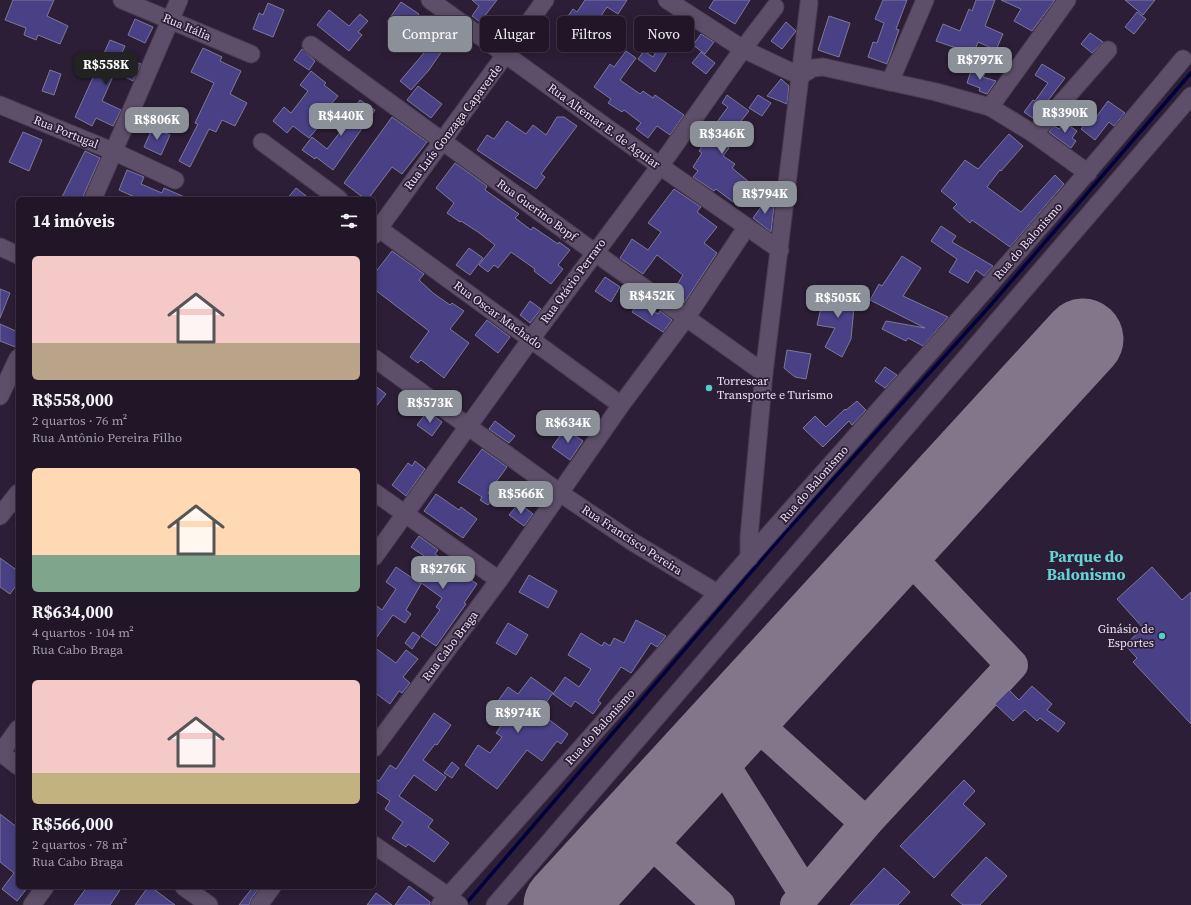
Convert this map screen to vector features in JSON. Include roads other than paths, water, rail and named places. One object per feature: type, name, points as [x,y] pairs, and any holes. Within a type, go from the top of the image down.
[{"type":"street","name":"Rua Itália","points":[[122,0],[251,54]]},
{"type":"street","points":[[94,197],[115,152],[179,0]]},
{"type":"street","name":"Rua Altemar E. de Aguiar","points":[[430,0],[746,228],[780,250]]},
{"type":"street","name":"Rua Luís Gonzaga Capaverde","points":[[376,230],[506,56],[545,0]]},
{"type":"street","points":[[667,0],[743,48],[800,76]]},
{"type":"street","points":[[890,82],[925,0]]},
{"type":"street","points":[[990,107],[1067,0]]},
{"type":"street","points":[[749,558],[749,537],[764,373],[809,3]]},
{"type":"street","name":"Rua Otávio Perraro","points":[[376,554],[594,252],[660,166],[743,48],[774,7]]},
{"type":"street","name":"Rua Guerino Bopf","points":[[311,45],[594,252],[764,373]]},
{"type":"street","points":[[1034,134],[1108,50]]},
{"type":"street","name":"Rua do Balonismo","points":[[450,901],[717,593],[1088,173],[1183,59]]},
{"type":"street","points":[[800,76],[813,68],[823,67],[936,92],[990,107],[1034,134],[1088,173]]},
{"type":"street","points":[[495,905],[1191,96]]},
{"type":"street","name":"Rua Portugal","points":[[0,105],[115,152],[175,180]]},
{"type":"street","points":[[262,142],[336,197]]},
{"type":"street","name":"Rua Cabo Braga","points":[[376,745],[498,580],[621,405],[686,318],[746,228]]},
{"type":"street","name":"Rua Oscar Machado","points":[[376,230],[621,405]]},
{"type":"street","points":[[0,247],[16,254]]},
{"type":"street","name":"Rua Francisco Pereira","points":[[376,359],[469,425],[560,493],[631,541],[717,593]]},
{"type":"street","points":[[0,396],[16,362]]},
{"type":"street","points":[[376,493],[498,580]]},
{"type":"street","points":[[0,516],[16,496]]},
{"type":"street","points":[[16,732],[0,754],[16,765]]},
{"type":"street","points":[[376,846],[450,901]]},
{"type":"street","points":[[32,905],[44,889]]},
{"type":"street","points":[[187,889],[209,905]]},
{"type":"street","points":[[258,905],[270,889]]},
{"type":"waterway","points":[[465,905],[783,535],[989,307],[1191,73]]},
{"type":"place","name":"Torrescar Transporte e Turismo","points":[[709,388]]},
{"type":"place","name":"Ginásio de Esportes","points":[[1162,636]]},
{"type":"district","name":"Parque do Balonismo","points":[[1086,565]]}]
